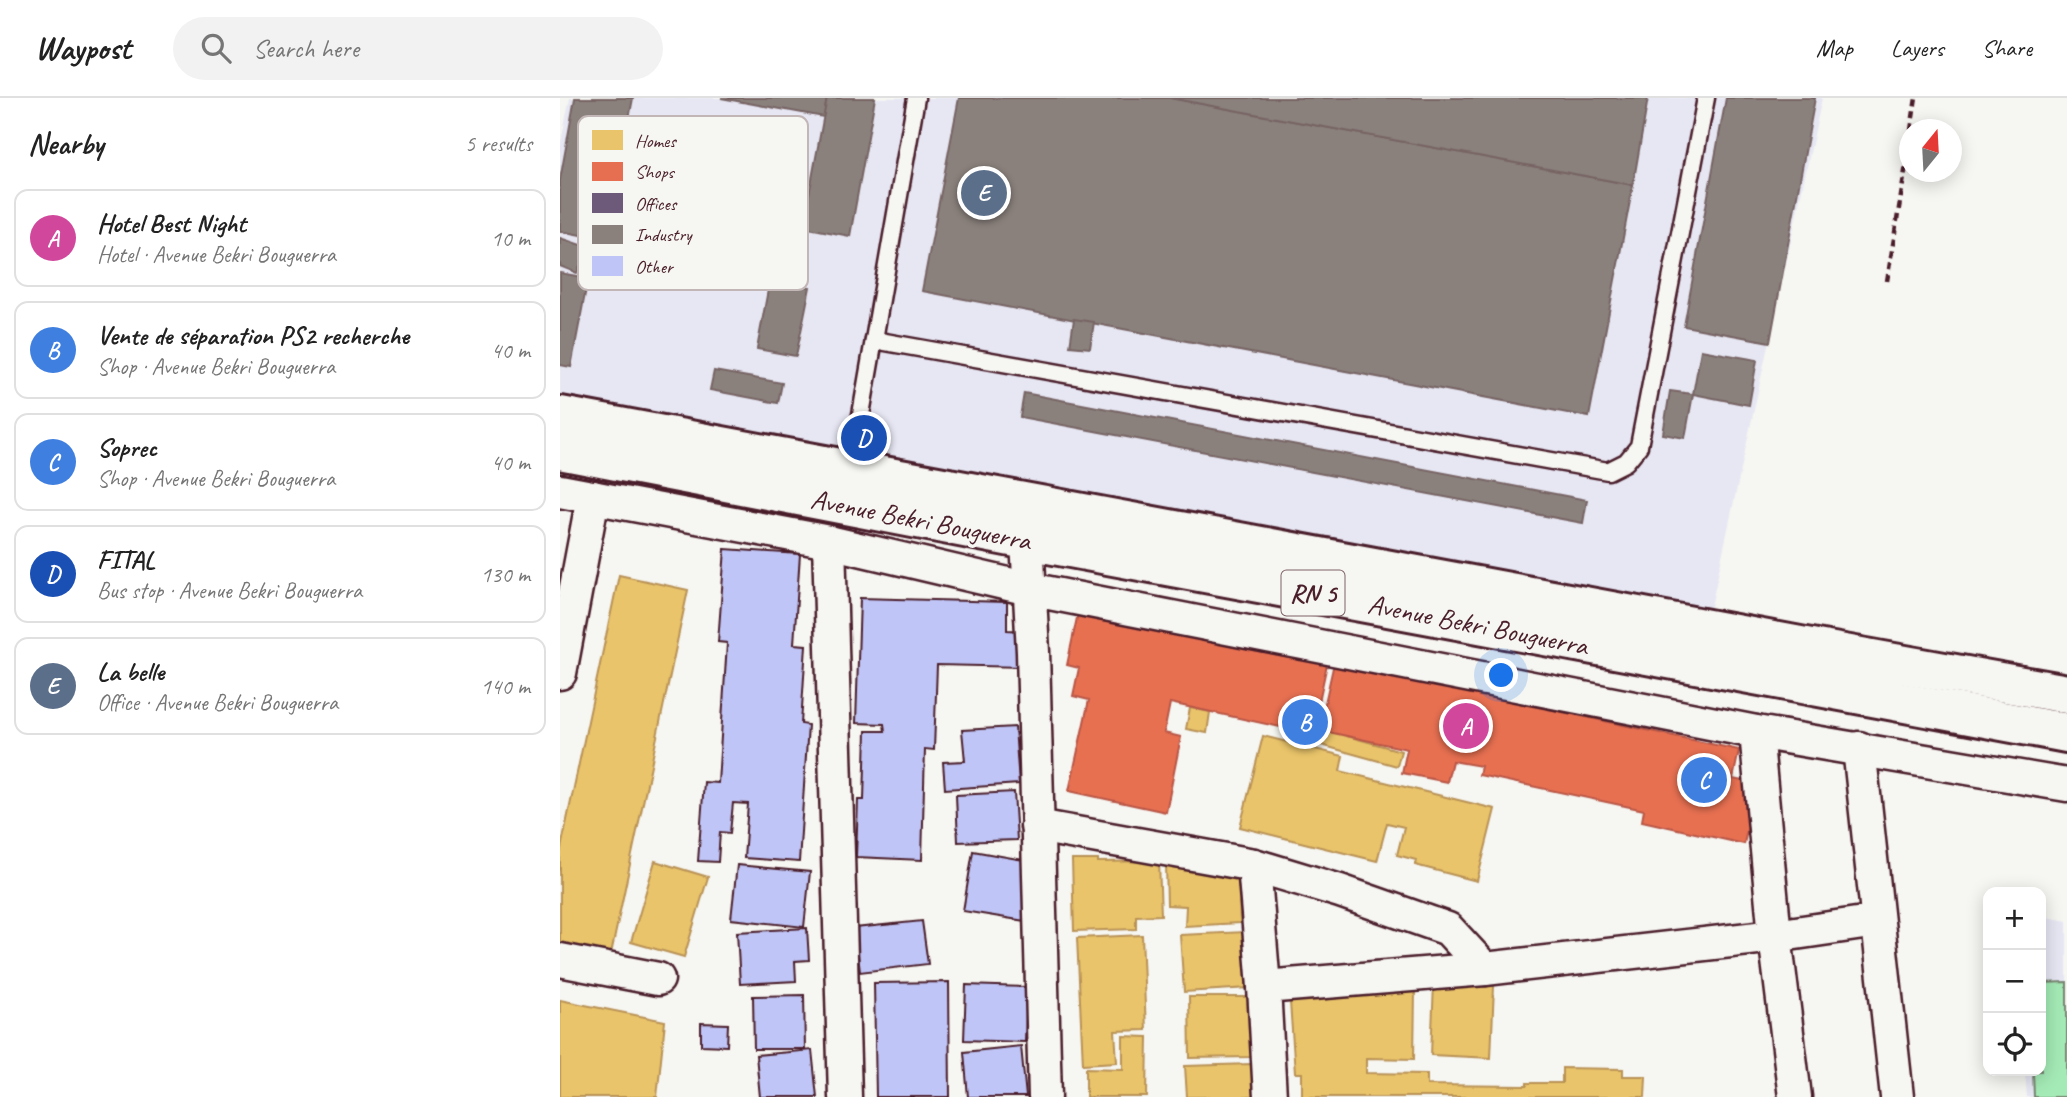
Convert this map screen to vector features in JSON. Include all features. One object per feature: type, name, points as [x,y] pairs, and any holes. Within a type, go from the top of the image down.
[{"type":"highway","name":"Avenue Bekri Bouguerra","points":[[560,415],[851,472],[2067,694]]},
{"type":"highway","name":"Avenue Bekri Bouguerra","points":[[560,450],[1027,540],[2067,733]]},
{"type":"street","points":[[560,491],[829,542],[1029,589],[1756,732],[2067,785]]},
{"type":"street","points":[[560,673],[593,497]]},
{"type":"street","points":[[1027,540],[1033,652],[1045,1097]]},
{"type":"street","points":[[829,542],[845,1097]]},
{"type":"street","points":[[1756,732],[1775,936],[1795,1097]]},
{"type":"street","points":[[1859,748],[1897,1097]]},
{"type":"street","points":[[1037,826],[1254,865],[1340,891],[1448,929],[1485,969]]},
{"type":"street","points":[[1254,865],[1270,1097]]},
{"type":"street","points":[[1264,986],[1485,969],[1775,936],[1877,921]]},
{"type":"street","points":[[560,960],[658,979]]},
{"type":"lane","points":[[851,472],[916,98]]},
{"type":"lane","points":[[874,340],[1608,471],[1626,462],[1639,446],[1706,98]]},
{"type":"path","points":[[1913,119],[1916,98]]},
{"type":"path","points":[[1887,281],[1903,182]]},
{"type":"shaded area","points":[[570,98],[1822,98],[1707,625],[560,401],[560,147]]},
{"type":"shaded area","points":[[2046,917],[2067,921],[2067,1097],[2027,1097],[2025,1076],[2046,1076]]},
{"type":"green space","points":[[2067,982],[2067,1097],[2034,1097],[2033,1076],[2046,1076],[2046,983]]},
{"type":"building: Homes","points":[[619,575],[688,590],[611,954],[560,943],[560,853]]},
{"type":"building: Homes","points":[[1190,708],[1210,712],[1207,733],[1186,729]]},
{"type":"building: Homes","points":[[1318,728],[1401,751],[1397,766],[1314,743]]},
{"type":"building: Homes","points":[[1263,736],[1343,756],[1340,771],[1495,809],[1477,881],[1415,865],[1416,860],[1397,855],[1404,827],[1387,823],[1377,861],[1240,827]]},
{"type":"building: Homes","points":[[1072,860],[1159,861],[1161,915],[1136,916],[1136,929],[1074,931]]},
{"type":"building: Homes","points":[[655,861],[708,877],[684,957],[631,942]]},
{"type":"building: Homes","points":[[1166,864],[1238,870],[1240,923],[1185,926],[1186,906],[1167,905]]},
{"type":"building: Homes","points":[[1246,932],[1250,988],[1184,992],[1180,935]]},
{"type":"building: Homes","points":[[1142,935],[1146,1030],[1115,1031],[1117,1062],[1083,1064],[1077,938]]},
{"type":"building: Homes","points":[[1434,984],[1494,986],[1491,1058],[1431,1055]]},
{"type":"building: Homes","points":[[1415,991],[1414,1059],[1366,1058],[1366,1073],[1427,1074],[1427,1085],[1527,1086],[1527,1083],[1562,1083],[1562,1068],[1623,1069],[1623,1076],[1646,1076],[1645,1097],[1302,1097],[1302,1073],[1295,1073],[1290,1002]]},
{"type":"building: Homes","points":[[1189,997],[1251,997],[1252,1057],[1190,1058]]},
{"type":"building: Homes","points":[[560,1000],[665,1021],[657,1097],[560,1097]]},
{"type":"building: Homes","points":[[1123,1036],[1148,1037],[1147,1097],[1086,1097],[1086,1068],[1123,1069]]},
{"type":"building: Homes","points":[[1252,1064],[1253,1097],[1187,1097],[1185,1066]]},
{"type":"building: Shops","points":[[1078,613],[1327,664],[1312,734],[1170,703],[1164,733],[1181,737],[1166,812],[1069,791],[1089,700],[1073,696],[1079,668],[1067,665]]},
{"type":"building: Shops","points":[[1334,663],[1739,750],[1733,779],[1757,784],[1744,844],[1642,821],[1644,810],[1479,775],[1481,766],[1452,761],[1447,782],[1402,773],[1407,749],[1319,730]]},
{"type":"building: Industry","points":[[575,98],[633,98],[630,116],[578,116],[578,235],[560,231],[560,180]]},
{"type":"building: Industry","points":[[721,98],[827,98],[824,117]]},
{"type":"building: Industry","points":[[827,98],[875,98],[850,236],[808,228],[808,200]]},
{"type":"building: Industry","points":[[959,98],[1170,98],[1633,185],[1589,417],[922,291]]},
{"type":"building: Industry","points":[[1170,98],[1648,98],[1633,185]]},
{"type":"building: Industry","points":[[1726,98],[1815,98],[1770,342],[1684,326]]},
{"type":"building: Industry","points":[[560,238],[578,244],[577,273],[560,266]]},
{"type":"building: Industry","points":[[560,273],[578,276],[578,290],[586,290],[571,367],[560,365]]},
{"type":"building: Industry","points":[[810,287],[796,356],[757,349],[768,290],[808,290]]},
{"type":"building: Industry","points":[[1074,319],[1094,322],[1090,348],[1070,346]]},
{"type":"building: Industry","points":[[1701,350],[1757,360],[1749,405],[1693,394]]},
{"type":"building: Industry","points":[[714,371],[782,383],[778,403],[710,390]]},
{"type":"building: Industry","points":[[1670,391],[1693,394],[1685,438],[1663,434]]},
{"type":"building: Industry","points":[[1024,393],[1587,500],[1583,523],[1020,417]]},
{"type":"building: Other","points":[[725,549],[800,554],[794,644],[806,645],[801,724],[808,725],[799,862],[744,858],[748,804],[733,803],[730,833],[720,832],[718,862],[698,861],[704,782],[718,783],[727,643],[718,642]]},
{"type":"building: Other","points":[[860,598],[1007,602],[1007,630],[1026,631],[1024,667],[937,665],[934,750],[925,749],[922,860],[856,857],[858,800],[864,800],[866,731],[885,731],[884,724],[856,723]]},
{"type":"building: Other","points":[[1015,727],[1019,784],[945,789],[943,762],[965,761],[962,730]]},
{"type":"building: Other","points":[[1014,792],[1017,840],[958,842],[956,795]]},
{"type":"building: Other","points":[[973,851],[1035,862],[1025,921],[963,911]]},
{"type":"building: Other","points":[[737,865],[810,872],[804,927],[731,919]]},
{"type":"building: Other","points":[[922,921],[928,964],[860,972],[855,928]]},
{"type":"building: Other","points":[[807,928],[809,960],[795,961],[796,981],[740,984],[737,932]]},
{"type":"building: Other","points":[[949,982],[950,1097],[876,1097],[874,983]]},
{"type":"building: Other","points":[[966,985],[1027,987],[1025,1042],[964,1040]]},
{"type":"building: Other","points":[[804,995],[805,1049],[754,1049],[753,996]]},
{"type":"building: Other","points":[[701,1023],[728,1024],[727,1046],[701,1045]]},
{"type":"building: Other","points":[[1021,1046],[1026,1097],[968,1097],[964,1052]]},
{"type":"building: Other","points":[[812,1050],[817,1097],[760,1097],[756,1055]]},
{"type":"place","name":"La belle","points":[[984,193]]},
{"type":"place","name":"FITAL","points":[[864,438]]},
{"type":"place","name":"Vente de séparation PS2 recherche","points":[[1305,722]]},
{"type":"place","name":"Hotel Best Night","points":[[1466,726]]},
{"type":"place","name":"Soprec","points":[[1704,780]]}]
